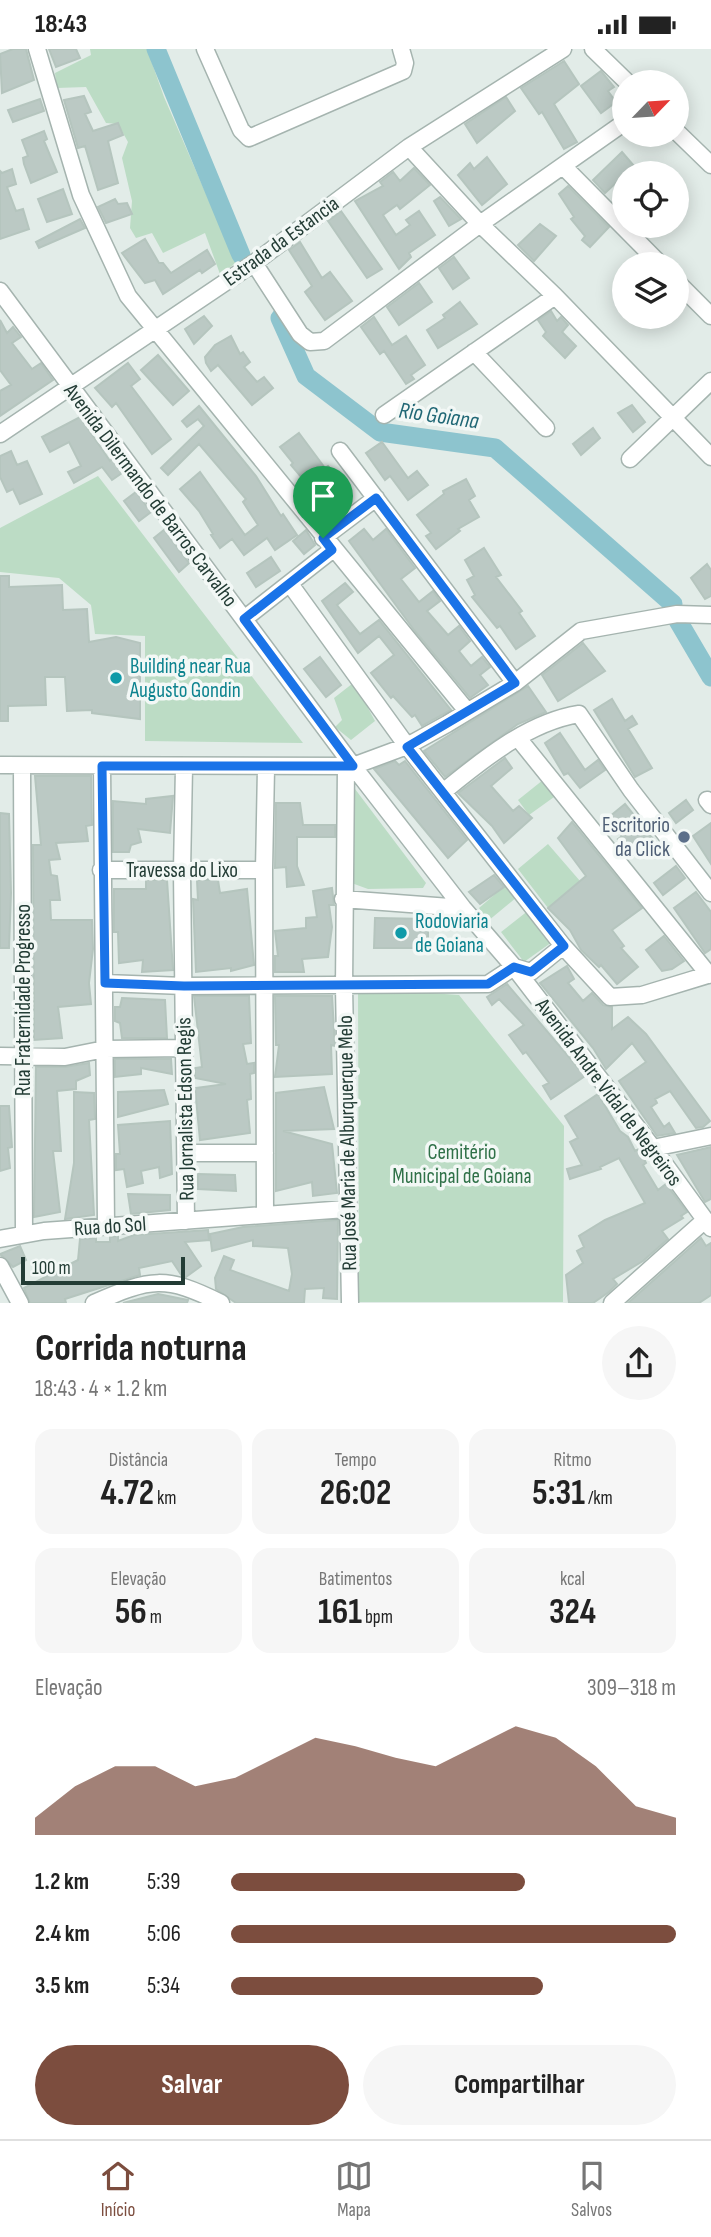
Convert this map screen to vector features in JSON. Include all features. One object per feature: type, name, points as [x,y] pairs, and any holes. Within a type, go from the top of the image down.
[{"type":"street","points":[[37,49],[81,195],[128,296],[327,544],[467,712]]},
{"type":"street","points":[[205,49],[241,130],[249,138],[403,71],[405,63],[401,49]]},
{"type":"street","name":"Estrada da Estancia","points":[[0,434],[254,263],[409,147],[564,49]]},
{"type":"street","points":[[593,49],[615,70]]},
{"type":"street","points":[[254,263],[306,340],[317,342],[330,338],[480,224],[612,132]]},
{"type":"street","points":[[690,145],[711,165]]},
{"type":"street","points":[[409,147],[480,224],[555,296],[711,457]]},
{"type":"street","points":[[564,167],[648,252]]},
{"type":"street","name":"Avenida Dilermando de Barros Carvalho","points":[[0,291],[244,619],[349,766]]},
{"type":"street","points":[[689,294],[711,316]]},
{"type":"street","points":[[384,415],[555,296]]},
{"type":"street","points":[[474,352],[545,428]]},
{"type":"street","points":[[629,459],[711,381]]},
{"type":"street","points":[[340,451],[515,683]]},
{"type":"street","points":[[244,619],[290,584],[327,544],[376,498]]},
{"type":"street","points":[[290,584],[407,747],[564,946],[604,991],[616,999],[642,995],[710,975],[518,737]]},
{"type":"street","points":[[0,765],[266,768],[349,766],[407,747],[467,712],[515,683],[573,635],[677,614],[711,615]]},
{"type":"street","points":[[443,792],[492,751],[518,737],[580,715],[631,790],[711,893]]},
{"type":"street","name":"Rua Fraternidade Progresso","points":[[22,766],[24,1234]]},
{"type":"street","points":[[102,766],[106,1226]]},
{"type":"street","name":"Rua José Maria de Alburquerque Melo","points":[[349,766],[343,899],[346,1209],[350,1303]]},
{"type":"street","name":"Avenida Andre Vidal de Negreiros","points":[[349,766],[514,967],[653,1147],[708,1224]]},
{"type":"street","name":"Rua Jornalista Edson Regis","points":[[184,767],[182,871],[186,1221]]},
{"type":"street","points":[[265,1215],[266,768]]},
{"type":"street","name":"Travessa do Lixo","points":[[101,870],[264,870]]},
{"type":"street","points":[[343,899],[463,908]]},
{"type":"street","points":[[105,983],[184,986],[488,984],[514,967],[531,972],[564,946]]},
{"type":"street","points":[[0,1056],[65,1057],[106,1049],[184,1048]]},
{"type":"street","points":[[653,1147],[711,1136]]},
{"type":"street","points":[[187,1153],[265,1153]]},
{"type":"street","name":"Rua do Sol","points":[[0,1239],[106,1226],[346,1209]]},
{"type":"street","points":[[612,1303],[708,1224]]},
{"type":"street","points":[[0,1266],[20,1303]]},
{"type":"street","points":[[94,1303],[163,1282],[175,1283],[221,1303]]},
{"type":"green space","points":[[90,49],[147,49],[164,97],[236,263],[220,274],[205,233],[163,253],[152,233],[136,238],[130,228],[132,201],[122,158],[128,142],[118,124],[106,123],[86,87],[57,88],[55,73],[91,55]]},
{"type":"green space","points":[[98,476],[303,743],[145,741],[145,636],[95,634],[91,605],[59,578],[0,572],[0,528]]},
{"type":"green space","points":[[357,680],[374,702],[368,708],[375,721],[351,740],[335,727],[342,720],[334,698]]},
{"type":"green space","points":[[548,776],[561,792],[529,815],[518,800]]},
{"type":"green space","points":[[352,785],[426,883],[423,888],[368,889],[346,881]]},
{"type":"green space","points":[[548,844],[580,881],[548,908],[518,869]]},
{"type":"green space","points":[[508,883],[517,897],[488,921],[479,908]]},
{"type":"green space","points":[[529,910],[552,942],[524,962],[501,932]]},
{"type":"green space","name":"Cemitério Municipal de Goiana","points":[[358,988],[459,995],[564,1126],[563,1302],[359,1302]]},
{"type":"building","points":[[13,49],[26,49],[34,80],[2,93],[0,54]]},
{"type":"building","points":[[49,49],[76,49],[80,58],[56,67]]},
{"type":"building","points":[[564,61],[579,84],[554,104],[577,142],[564,149],[542,112],[539,114],[521,88]]},
{"type":"building","points":[[601,71],[612,85],[608,91],[612,96],[612,105],[601,113],[581,86]]},
{"type":"building","points":[[84,96],[91,112],[85,114],[93,131],[118,123],[123,135],[108,141],[118,183],[98,190],[85,146],[78,148],[64,100]]},
{"type":"building","points":[[506,97],[515,111],[477,143],[465,124]]},
{"type":"building","points":[[40,99],[44,111],[13,122],[8,110]]},
{"type":"building","points":[[44,131],[47,139],[44,141],[57,172],[31,183],[24,164],[23,158],[28,156],[22,140]]},
{"type":"building","points":[[622,152],[630,161],[613,161]]},
{"type":"building","points":[[487,157],[507,184],[482,205],[458,175],[470,163],[474,169]]},
{"type":"building","points":[[612,162],[612,186],[605,193],[593,180]]},
{"type":"building","points":[[414,168],[430,185],[400,209],[397,205],[383,215],[396,235],[410,225],[406,220],[419,211],[435,235],[409,253],[411,257],[399,269],[355,201],[383,186],[380,182],[393,172],[400,181]]},
{"type":"building","points":[[12,169],[16,184],[7,187],[16,211],[23,209],[29,229],[0,239],[0,171],[2,173]]},
{"type":"building","points":[[568,186],[609,227],[590,247],[582,240],[585,236],[571,219],[574,217],[559,194]]},
{"type":"building","points":[[63,189],[72,214],[47,222],[38,199]]},
{"type":"building","points":[[440,197],[461,219],[449,226],[434,201]]},
{"type":"building","points":[[115,199],[118,204],[127,203],[132,214],[106,223],[98,207]]},
{"type":"building","points":[[341,211],[382,269],[367,278],[328,221]]},
{"type":"building","points":[[80,219],[85,228],[39,248],[36,242]]},
{"type":"building","points":[[540,224],[556,236],[534,261],[518,245]]},
{"type":"building","points":[[145,239],[159,263],[163,263],[171,273],[207,250],[215,264],[202,273],[200,270],[163,294],[155,280],[145,283],[122,253]]},
{"type":"building","points":[[300,242],[322,278],[330,272],[352,301],[325,320],[305,292],[312,286],[289,250]]},
{"type":"building","points":[[454,257],[469,278],[453,289],[439,268]]},
{"type":"building","points":[[419,283],[432,302],[399,325],[387,307]]},
{"type":"building","points":[[460,302],[477,324],[438,348],[427,330],[445,318],[443,315]]},
{"type":"building","points":[[551,311],[557,321],[561,317],[568,325],[562,332],[576,346],[565,358],[543,336],[546,332],[538,320]]},
{"type":"building","points":[[204,316],[212,326],[194,344],[185,329]]},
{"type":"building","points":[[374,317],[392,345],[406,336],[425,365],[411,375],[414,379],[406,384],[384,351],[380,354],[361,327]]},
{"type":"building","points":[[0,320],[7,333],[13,327],[21,337],[12,343],[32,369],[41,363],[53,380],[0,416],[0,391],[11,385],[0,370]]},
{"type":"building","points":[[231,336],[240,354],[243,352],[250,362],[244,367],[257,382],[264,377],[273,388],[252,405],[218,365],[211,371],[206,363],[205,357],[215,345]]},
{"type":"building","points":[[158,355],[189,391],[173,405],[141,370]]},
{"type":"building","points":[[128,363],[140,379],[131,386],[171,439],[152,454],[116,403],[112,407],[95,388]]},
{"type":"building","points":[[632,405],[645,422],[633,432],[618,413]]},
{"type":"building","points":[[199,406],[256,476],[281,516],[283,514],[297,535],[275,550],[267,538],[244,555],[232,539],[220,548],[199,511],[180,489],[200,472],[245,535],[258,525],[243,502],[246,499],[199,444],[168,475],[161,468],[204,426],[198,419],[187,427],[182,421]]},
{"type":"building","points":[[80,417],[110,461],[112,459],[122,473],[112,480],[102,467],[74,483],[68,472],[81,466],[69,442],[50,452],[42,437]]},
{"type":"building","points":[[593,428],[600,438],[581,455],[573,444]]},
{"type":"building","points":[[299,433],[325,468],[328,466],[340,479],[320,497],[314,491],[308,496],[302,490],[308,485],[280,447]]},
{"type":"building","points":[[382,442],[408,478],[417,471],[428,485],[408,500],[390,476],[385,480],[366,453]]},
{"type":"building","points":[[11,451],[17,465],[27,461],[42,494],[20,504],[13,489],[7,492],[0,477],[0,456]]},
{"type":"building","points":[[466,479],[475,496],[469,500],[479,517],[458,529],[460,531],[436,549],[426,536],[431,533],[417,515],[444,494],[443,491]]},
{"type":"building","points":[[136,492],[151,512],[139,521],[124,501]]},
{"type":"building","points":[[364,529],[373,540],[386,529],[415,568],[401,579],[419,602],[433,591],[440,601],[427,611],[448,635],[459,626],[470,641],[459,651],[471,666],[482,657],[490,667],[480,675],[488,685],[470,698],[414,630],[349,541]]},
{"type":"building","points":[[164,530],[189,563],[179,572],[154,538]]},
{"type":"building","points":[[306,530],[315,545],[304,554],[293,541]]},
{"type":"building","points":[[484,548],[501,575],[496,577],[522,611],[519,613],[535,636],[516,649],[500,626],[497,628],[472,597],[475,595],[467,580],[474,576],[465,560]]},
{"type":"building","points":[[271,557],[280,571],[256,587],[247,573]]},
{"type":"building","points":[[707,564],[711,570],[711,596],[705,599],[691,578]]},
{"type":"building","points":[[0,576],[9,576],[9,587],[62,585],[63,610],[87,609],[89,642],[116,637],[140,643],[140,719],[92,713],[92,710],[67,711],[65,677],[45,677],[46,705],[8,706],[8,721],[0,721]]},
{"type":"building","points":[[345,583],[353,592],[337,605],[360,634],[379,620],[451,710],[422,726],[415,715],[412,717],[393,696],[391,698],[371,673],[394,655],[379,636],[358,653],[322,601]]},
{"type":"building","points":[[583,643],[605,671],[558,701],[542,675]]},
{"type":"building","points":[[320,657],[341,685],[326,697],[304,669]]},
{"type":"building","points":[[528,686],[546,712],[518,724],[445,777],[424,751]]},
{"type":"building","points":[[612,699],[625,721],[632,716],[637,724],[628,729],[652,768],[635,777],[594,710]]},
{"type":"building","points":[[560,733],[585,770],[598,760],[605,770],[580,788],[568,773],[564,775],[545,743]]},
{"type":"building","points":[[505,758],[512,768],[491,786],[513,811],[519,806],[532,818],[504,843],[492,826],[458,793]]},
{"type":"building","points":[[395,761],[399,765],[405,761],[467,840],[448,858],[374,769]]},
{"type":"building","points":[[35,776],[91,776],[92,825],[86,826],[88,841],[56,843],[60,859],[49,860],[51,875],[57,876],[60,900],[50,900],[51,920],[92,920],[93,949],[89,983],[91,1004],[58,1007],[62,1038],[34,1040],[33,845],[41,845]]},
{"type":"building","points":[[173,796],[170,833],[138,829],[141,842],[131,845],[129,852],[113,852],[113,801],[146,804],[146,799]]},
{"type":"building","points":[[686,800],[693,810],[676,823],[669,813]]},
{"type":"building","points":[[276,803],[300,803],[303,825],[335,825],[335,837],[297,837],[297,866],[304,885],[287,887],[286,867],[275,868]]},
{"type":"building","points":[[625,804],[654,840],[634,855],[618,839],[622,836],[608,818]]},
{"type":"building","points":[[0,813],[9,814],[9,948],[0,948]]},
{"type":"building","points":[[572,822],[642,908],[612,930],[624,946],[621,948],[638,967],[617,984],[601,965],[599,967],[581,950],[570,930],[548,908],[586,876],[558,838]]},
{"type":"building","points":[[711,823],[711,864],[693,836]]},
{"type":"building","points":[[676,866],[685,878],[663,895],[654,883]]},
{"type":"building","points":[[494,875],[504,887],[480,904],[469,892]]},
{"type":"building","points":[[146,880],[167,880],[173,970],[142,972],[143,960],[119,963],[118,932],[114,932],[114,889],[146,889]]},
{"type":"building","points":[[197,880],[218,880],[220,893],[247,889],[254,965],[231,971],[231,968],[196,972],[193,899],[198,900]]},
{"type":"building","points":[[332,888],[334,905],[329,905],[332,927],[328,957],[302,959],[304,972],[275,972],[275,956],[278,956],[275,931],[306,928],[306,918],[317,917],[313,891]]},
{"type":"building","points":[[696,892],[711,912],[711,949],[705,953],[674,908]]},
{"type":"building","name":"Rodoviaria de Goiana","points":[[375,918],[428,919],[428,948],[374,948]]},
{"type":"building","points":[[664,936],[684,961],[672,969],[662,971],[646,950]]},
{"type":"building","points":[[567,966],[574,979],[568,983],[583,1001],[592,993],[603,1005],[612,1007],[612,1029],[628,1017],[646,1034],[710,1121],[703,1127],[696,1128],[670,1091],[655,1099],[657,1103],[651,1107],[664,1127],[669,1123],[675,1133],[657,1136],[619,1081],[646,1062],[632,1043],[606,1069],[593,1048],[540,983]]},
{"type":"building","points":[[507,984],[585,1076],[551,1099],[543,1086],[549,1083],[526,1052],[523,1054],[509,1035],[524,1025],[499,999],[492,1005],[487,997]]},
{"type":"building","points":[[194,996],[249,996],[251,1043],[243,1044],[247,1064],[254,1063],[254,1073],[250,1074],[251,1099],[247,1100],[250,1133],[200,1140],[195,1088],[226,1084],[195,1078],[195,1068],[202,1067]]},
{"type":"building","points":[[275,996],[332,996],[335,1046],[331,1045],[332,1074],[275,1077],[279,1045],[276,1045]]},
{"type":"building","points":[[122,998],[165,1000],[167,1038],[122,1038],[120,1023],[115,1021],[115,1007],[120,1007]]},
{"type":"building","points":[[115,1059],[171,1059],[172,1074],[141,1068],[141,1074],[115,1077]]},
{"type":"building","points":[[89,1063],[90,1075],[76,1081],[76,1089],[57,1091],[61,1151],[53,1151],[60,1212],[34,1217],[36,1067],[65,1067]]},
{"type":"building","points":[[324,1087],[334,1129],[283,1131],[332,1144],[337,1193],[313,1196],[312,1182],[276,1191],[276,1093]]},
{"type":"building","points":[[164,1090],[168,1104],[118,1117],[118,1092]]},
{"type":"building","points":[[74,1092],[94,1093],[95,1119],[89,1120],[94,1215],[65,1219],[74,1163]]},
{"type":"building","points":[[598,1094],[620,1131],[628,1137],[635,1151],[639,1149],[646,1163],[643,1165],[658,1190],[666,1184],[687,1212],[681,1216],[683,1218],[662,1231],[668,1239],[643,1261],[613,1279],[617,1284],[609,1292],[593,1303],[569,1303],[566,1275],[583,1263],[577,1251],[584,1247],[579,1236],[605,1220],[645,1203],[619,1158],[600,1167],[601,1169],[570,1179],[567,1169],[582,1165],[570,1142],[578,1138],[565,1116]]},
{"type":"building","points":[[0,1106],[9,1106],[12,1147],[8,1148],[10,1168],[0,1171]]},
{"type":"building","points":[[170,1121],[172,1174],[160,1178],[159,1167],[141,1171],[143,1183],[127,1187],[124,1169],[116,1170],[116,1154],[120,1154],[118,1125]]},
{"type":"building","points":[[711,1147],[711,1199],[705,1202],[677,1155]]},
{"type":"building","points":[[198,1174],[235,1175],[236,1191],[198,1189]]},
{"type":"building","points":[[128,1194],[170,1195],[170,1210],[131,1214]]},
{"type":"building","points":[[338,1220],[337,1299],[323,1298],[324,1288],[305,1289],[304,1303],[236,1303],[216,1289],[215,1278],[224,1256],[234,1260],[230,1270],[289,1291],[292,1274],[288,1248],[253,1246],[253,1240],[212,1251],[210,1234],[243,1227]]},
{"type":"building","points":[[208,1230],[209,1240],[185,1242],[201,1266],[186,1277],[182,1276],[172,1261],[139,1268],[140,1275],[65,1299],[66,1303],[30,1303],[24,1288],[78,1260],[80,1239],[96,1238],[96,1242],[110,1242],[110,1237],[118,1236],[118,1241],[134,1235]]},
{"type":"building","points":[[701,1238],[706,1246],[711,1243],[711,1295],[699,1303],[628,1303]]},
{"type":"building","points":[[20,1246],[26,1260],[13,1267],[0,1254]]},
{"type":"building","points":[[158,1294],[188,1300],[187,1303],[123,1303]]},
{"type":"waterway","name":"Rio Goiana","points":[[156,49],[241,255]]},
{"type":"waterway","name":"Rio Goiana","points":[[280,318],[306,376],[380,432],[495,448],[673,604]]},
{"type":"waterway","name":"Rio Goiana","points":[[677,619],[711,677]]},
{"type":"place","name":"Building near Rua Augusto Gondin","points":[[116,678]]},
{"type":"place","name":"Escritorio da Click","points":[[684,837]]},
{"type":"place","name":"Rodoviaria de Goiana","points":[[401,933]]},
{"type":"route","points":[[376,498],[515,683],[407,747],[564,946],[531,972],[514,967],[488,984],[184,986],[105,983],[101,870],[102,766],[353,766],[244,619],[332,550],[323,538],[376,498]]}]
